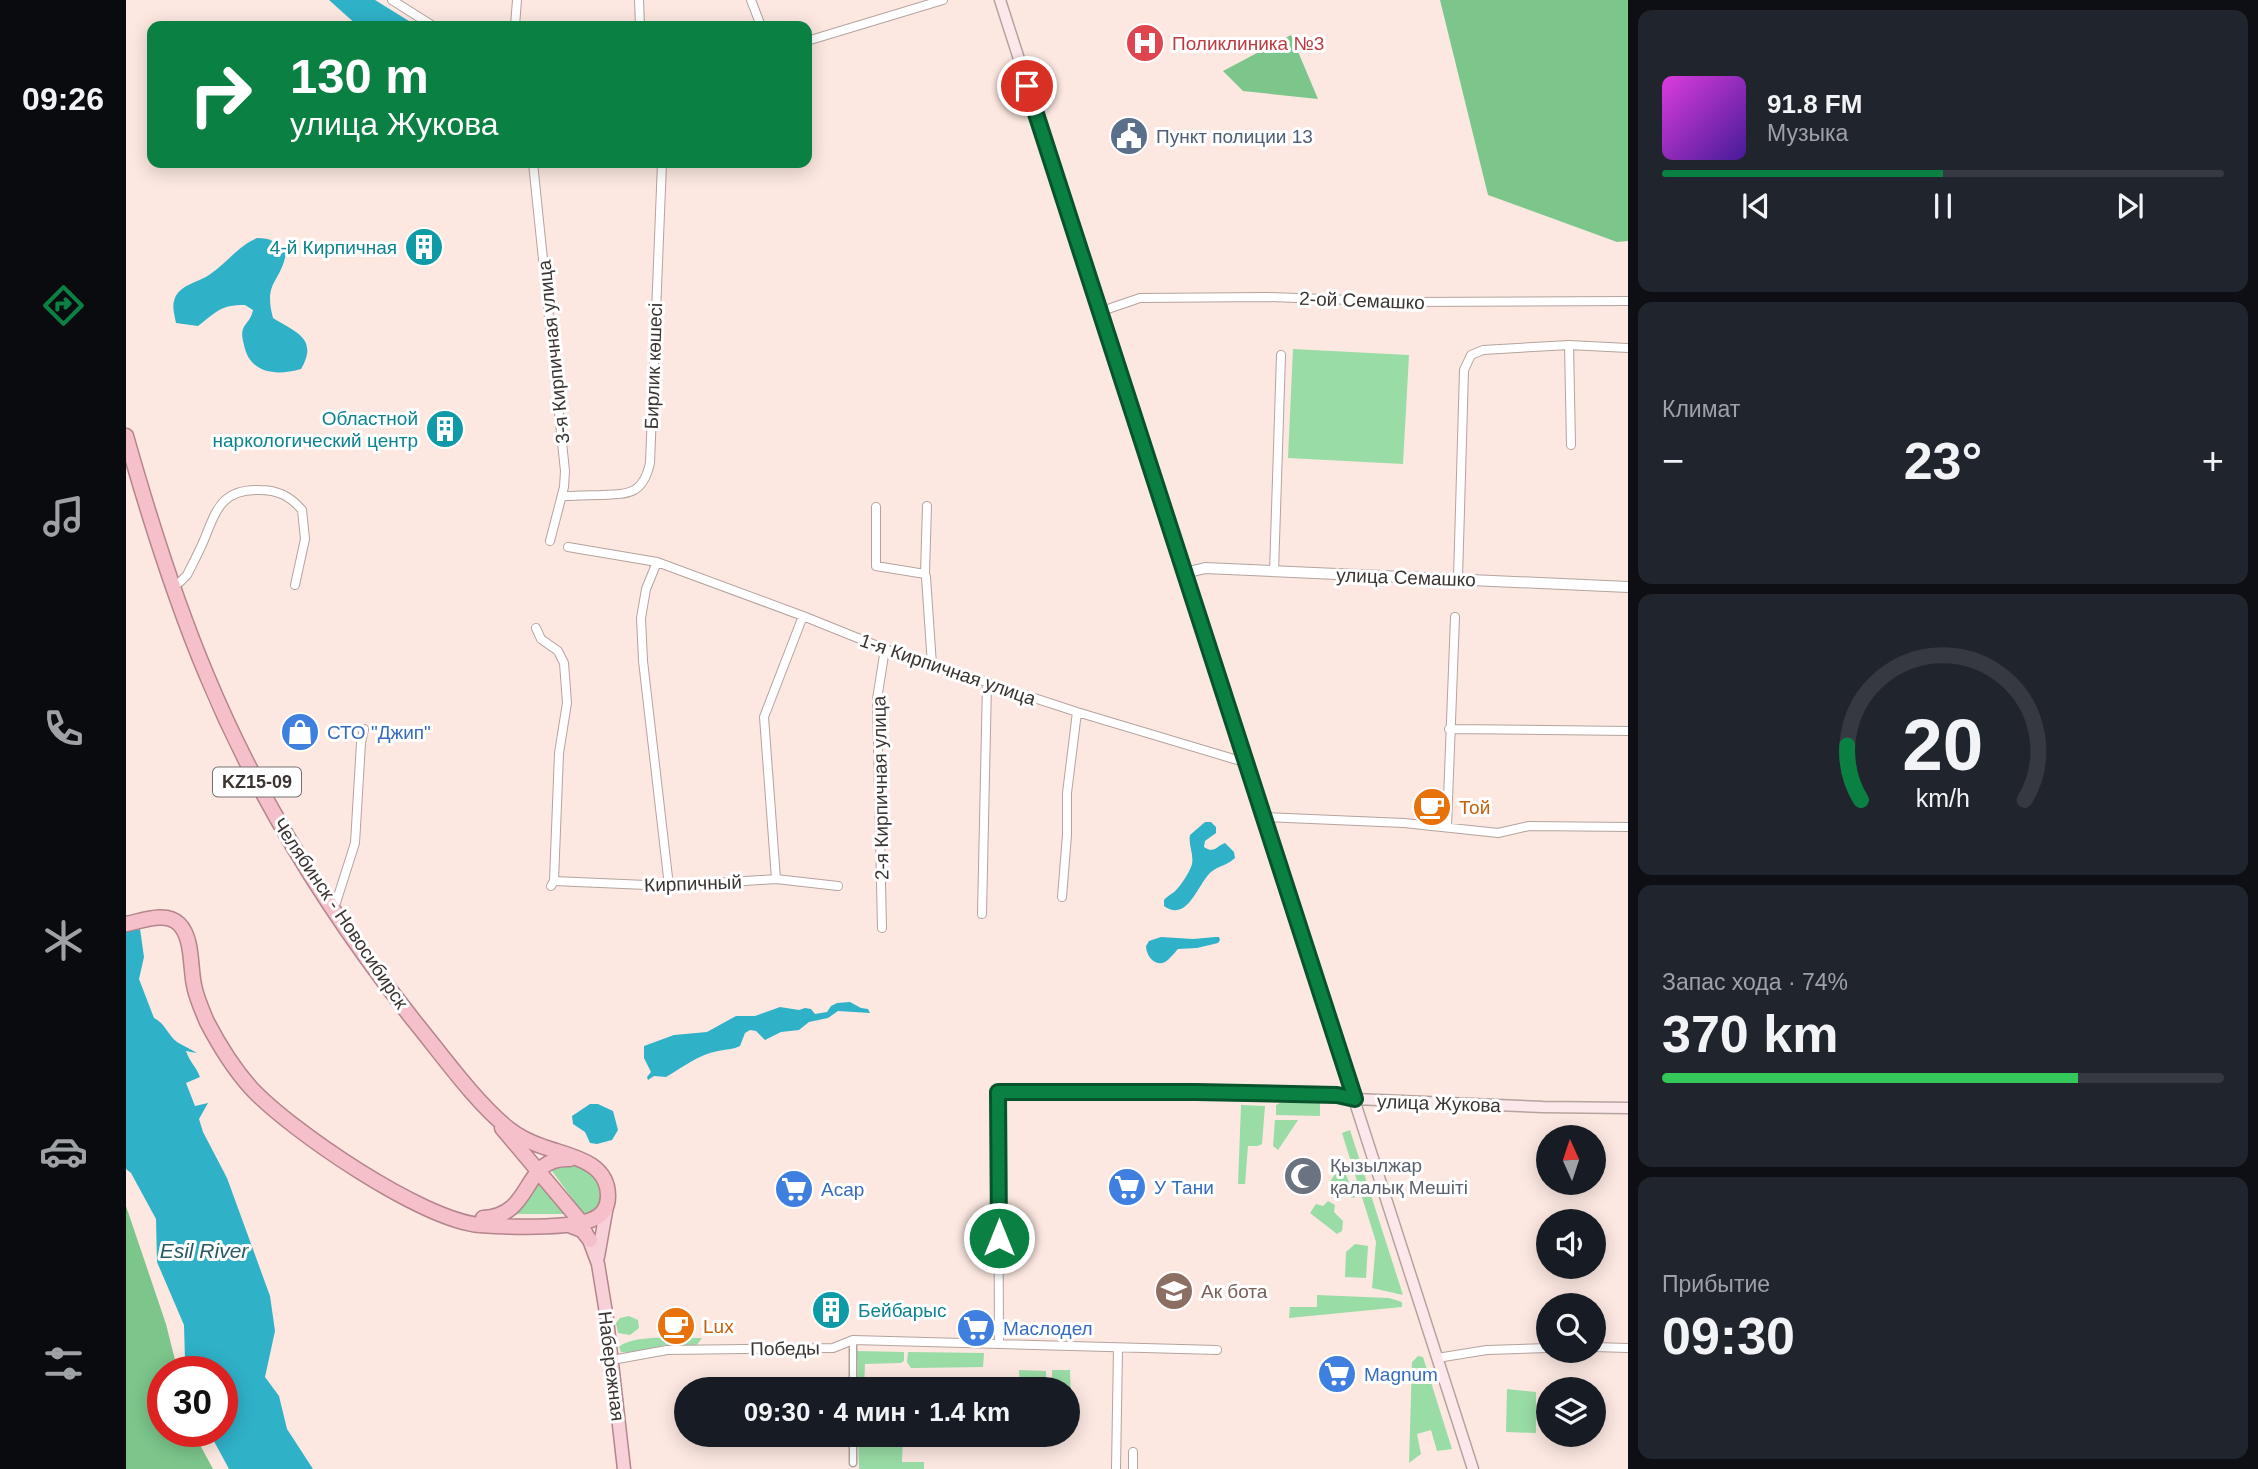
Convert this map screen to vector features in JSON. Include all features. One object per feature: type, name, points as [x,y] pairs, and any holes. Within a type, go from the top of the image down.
[{"type":"highway","name":"Челябинск - Новосибирск","points":[[126,436],[153,533],[206,676],[251,770],[297,855],[391,991],[468,1086],[512,1131],[538,1145],[585,1161]]},
{"type":"highway","points":[[126,924],[170,918],[184,930],[195,991],[205,1018],[239,1073],[262,1099],[309,1138],[409,1198],[440,1214],[481,1225],[581,1222],[597,1217],[607,1205],[608,1191],[603,1177],[585,1161],[556,1159],[537,1171],[518,1202],[507,1212],[491,1217],[470,1217],[442,1207],[343,1155],[298,1127],[262,1099]]},
{"type":"highway","name":"KZ15-09","points":[[468,1086],[581,1222]]},
{"type":"highway","points":[[553,1189],[547,1173],[556,1159]]},
{"type":"highway","points":[[557,1224],[577,1227],[590,1240]]},
{"type":"main road","points":[[1000,0],[1098,312],[1185,573],[1471,1464]]},
{"type":"main road","name":"улица Жукова","points":[[1355,1099],[1530,1107],[1628,1108]]},
{"type":"main road","name":"Набережная","points":[[598,1264],[607,1205]]},
{"type":"main road","name":"Набережная","points":[[581,1222],[598,1264],[624,1469]]},
{"type":"street","points":[[392,0],[425,21]]},
{"type":"street","points":[[515,21],[517,0]]},
{"type":"street","points":[[639,0],[640,21]]},
{"type":"street","points":[[751,0],[759,21]]},
{"type":"street","points":[[812,39],[943,0]]},
{"type":"street","name":"3-я Кирпичная улица","points":[[535,168],[565,471],[562,496],[550,541]]},
{"type":"street","name":"Бирлик көшесі","points":[[562,496],[626,494],[637,489],[648,473],[662,168]]},
{"type":"street","name":"2-ой Семашко","points":[[1098,312],[1140,298],[1267,297],[1407,302],[1628,301]]},
{"type":"street","points":[[1569,345],[1571,445]]},
{"type":"street","points":[[1458,579],[1464,370],[1471,355],[1483,350],[1569,345],[1628,348]]},
{"type":"street","points":[[1274,572],[1281,355]]},
{"type":"street","points":[[172,586],[180,583],[187,575],[211,519],[224,500],[235,493],[261,490],[287,495],[302,510],[305,539],[295,585]]},
{"type":"street","points":[[927,506],[925,574],[932,665]]},
{"type":"street","points":[[876,507],[876,566],[925,574]]},
{"type":"street","name":"1-я Кирпичная улица","points":[[568,547],[657,562],[885,649],[1077,712],[1244,762]]},
{"type":"street","points":[[657,562],[646,589],[641,618],[643,661],[669,886]]},
{"type":"street","name":"улица Семашко","points":[[1185,573],[1205,568],[1628,587]]},
{"type":"street","points":[[776,879],[764,717],[803,616]]},
{"type":"street","points":[[1447,826],[1455,617]]},
{"type":"street","name":"Кирпичный","points":[[536,628],[541,639],[558,651],[564,663],[567,703],[559,753],[552,883],[669,886],[776,879],[838,886]]},
{"type":"street","name":"2-я Кирпичная улица","points":[[882,928],[877,699],[885,649]]},
{"type":"street","points":[[982,914],[987,683]]},
{"type":"street","points":[[1062,897],[1067,793],[1077,712]]},
{"type":"street","points":[[334,909],[355,843],[361,743],[365,729]]},
{"type":"street","points":[[1449,729],[1628,731]]},
{"type":"street","points":[[1263,817],[1447,826],[1498,833],[1529,826],[1628,827]]},
{"type":"street","name":"улица Жукова","points":[[999,1344],[998,1092],[1196,1092],[1337,1095],[1355,1099]]},
{"type":"street","name":"Победы","points":[[612,1360],[667,1350],[834,1348],[853,1340],[894,1339],[1217,1350]]},
{"type":"street","points":[[853,1340],[853,1377]]},
{"type":"street","points":[[1606,1347],[1628,1348]]},
{"type":"street","points":[[1116,1469],[1118,1348]]},
{"type":"street","points":[[1437,1358],[1487,1350],[1536,1348]]},
{"type":"street","points":[[853,1447],[853,1464]]},
{"type":"street","points":[[1133,1452],[1133,1469]]},
{"type":"green space","points":[[1440,0],[1628,0],[1628,241],[1617,242],[1488,195]]},
{"type":"green space","points":[[1291,35],[1318,99],[1243,91],[1223,71]]},
{"type":"green space","points":[[1293,349],[1409,355],[1403,464],[1288,458]]},
{"type":"green space","points":[[1320,1103],[1320,1116],[1276,1115],[1276,1105]]},
{"type":"green space","points":[[1241,1105],[1265,1106],[1262,1144],[1248,1146],[1245,1184],[1238,1184]]},
{"type":"green space","points":[[1275,1120],[1298,1120],[1278,1150],[1273,1146]]},
{"type":"green space","points":[[1350,1130],[1403,1295],[1372,1288],[1376,1242],[1342,1133]]},
{"type":"green space","points":[[576,1163],[595,1177],[601,1188],[599,1212],[586,1215],[583,1213],[552,1171],[552,1167]]},
{"type":"green space","points":[[1342,1164],[1355,1198],[1345,1196],[1339,1199],[1333,1195],[1329,1183]]},
{"type":"green space","points":[[540,1176],[572,1214],[513,1214]]},
{"type":"green space","points":[[1328,1201],[1335,1205],[1334,1212],[1343,1221],[1342,1231],[1337,1234],[1310,1213],[1316,1204],[1323,1206]]},
{"type":"green space","points":[[126,1206],[166,1324],[174,1356],[147,1356],[147,1447],[201,1447],[213,1469],[126,1469]]},
{"type":"green space","points":[[1355,1244],[1368,1246],[1366,1278],[1345,1277],[1346,1252]]},
{"type":"green space","points":[[1317,1295],[1389,1298],[1402,1302],[1402,1307],[1289,1318],[1290,1307],[1317,1307]]},
{"type":"green space","points":[[629,1316],[638,1320],[639,1328],[630,1335],[618,1333],[616,1323],[620,1318]]},
{"type":"green space","points":[[646,1338],[702,1338],[696,1346],[665,1345],[631,1353],[621,1352],[619,1347]]},
{"type":"green space","points":[[857,1351],[904,1352],[904,1361],[901,1363],[865,1364],[864,1377],[858,1377]]},
{"type":"green space","points":[[908,1352],[984,1353],[983,1367],[911,1368],[907,1362]]},
{"type":"green space","points":[[1418,1356],[1423,1357],[1452,1449],[1437,1451],[1431,1430],[1417,1434],[1421,1454],[1409,1463],[1412,1362]]},
{"type":"green space","points":[[1019,1370],[1046,1371],[1046,1377],[1019,1377]]},
{"type":"green space","points":[[1052,1370],[1070,1370],[1070,1377],[1052,1377]]},
{"type":"green space","points":[[1507,1389],[1536,1392],[1536,1433],[1506,1432]]},
{"type":"green space","points":[[858,1447],[903,1447],[902,1462],[924,1462],[924,1469],[859,1469]]},
{"type":"water","points":[[329,0],[375,0],[409,21],[352,21]]},
{"type":"water","points":[[257,238],[273,241],[286,253],[271,289],[270,306],[273,318],[296,332],[306,343],[306,358],[301,369],[274,372],[252,362],[247,355],[242,333],[253,310],[245,305],[224,308],[198,326],[176,323],[173,304],[179,291],[209,275]]},
{"type":"water","points":[[1205,822],[1211,822],[1216,827],[1216,833],[1205,841],[1204,847],[1213,850],[1225,843],[1234,852],[1235,858],[1211,872],[1186,906],[1172,910],[1164,906],[1164,900],[1188,874],[1192,860],[1190,835]]},
{"type":"water","name":"Esil River","points":[[140,929],[144,957],[139,979],[154,1018],[177,1042],[197,1053],[186,1051],[200,1077],[186,1083],[195,1106],[208,1103],[199,1119],[203,1132],[227,1178],[270,1296],[275,1331],[265,1377],[279,1396],[287,1429],[313,1469],[229,1469],[217,1447],[238,1447],[238,1356],[185,1356],[184,1325],[157,1262],[156,1219],[131,1173],[126,1169],[126,932]]},
{"type":"water","points":[[1161,937],[1219,937],[1220,940],[1218,943],[1197,948],[1178,949],[1165,962],[1157,963],[1147,953],[1146,946],[1149,941]]},
{"type":"water","points":[[850,1002],[868,1009],[870,1013],[838,1011],[828,1018],[809,1022],[799,1030],[781,1032],[765,1040],[756,1031],[750,1030],[745,1033],[740,1046],[704,1055],[666,1077],[654,1076],[648,1080],[651,1072],[644,1058],[644,1046],[674,1035],[707,1032],[736,1016],[755,1016],[780,1007],[811,1009],[815,1014],[827,1012],[837,1003]]},
{"type":"water","points":[[590,1104],[598,1104],[613,1111],[618,1130],[612,1140],[590,1143],[585,1132],[573,1124],[572,1116]]},
{"type":"place","name":"Поликлиника №3","points":[[1145,43]]},
{"type":"place","name":"Пункт полиции 13","points":[[1129,136]]},
{"type":"place","name":"4-й Кирпичная","points":[[424,247]]},
{"type":"place","name":"Областной наркологический центр","points":[[445,429]]},
{"type":"place","name":"СТО \"Джип\"","points":[[300,732]]},
{"type":"place","name":"Той","points":[[1432,807]]},
{"type":"place","name":"Қызылжар қалалық Мешіті","points":[[1303,1176]]},
{"type":"place","name":"У Тани","points":[[1127,1187]]},
{"type":"place","name":"Асар","points":[[794,1189]]},
{"type":"place","name":"Ак бота","points":[[1174,1291]]},
{"type":"place","name":"Бейбарыс","points":[[831,1310]]},
{"type":"place","name":"Lux","points":[[676,1326]]},
{"type":"place","name":"Маслодел","points":[[976,1328]]},
{"type":"place","name":"Magnum","points":[[1337,1374]]},
{"type":"route","points":[[999,1238],[998,1092],[1196,1092],[1337,1095],[1355,1099],[1027,86]]}]
